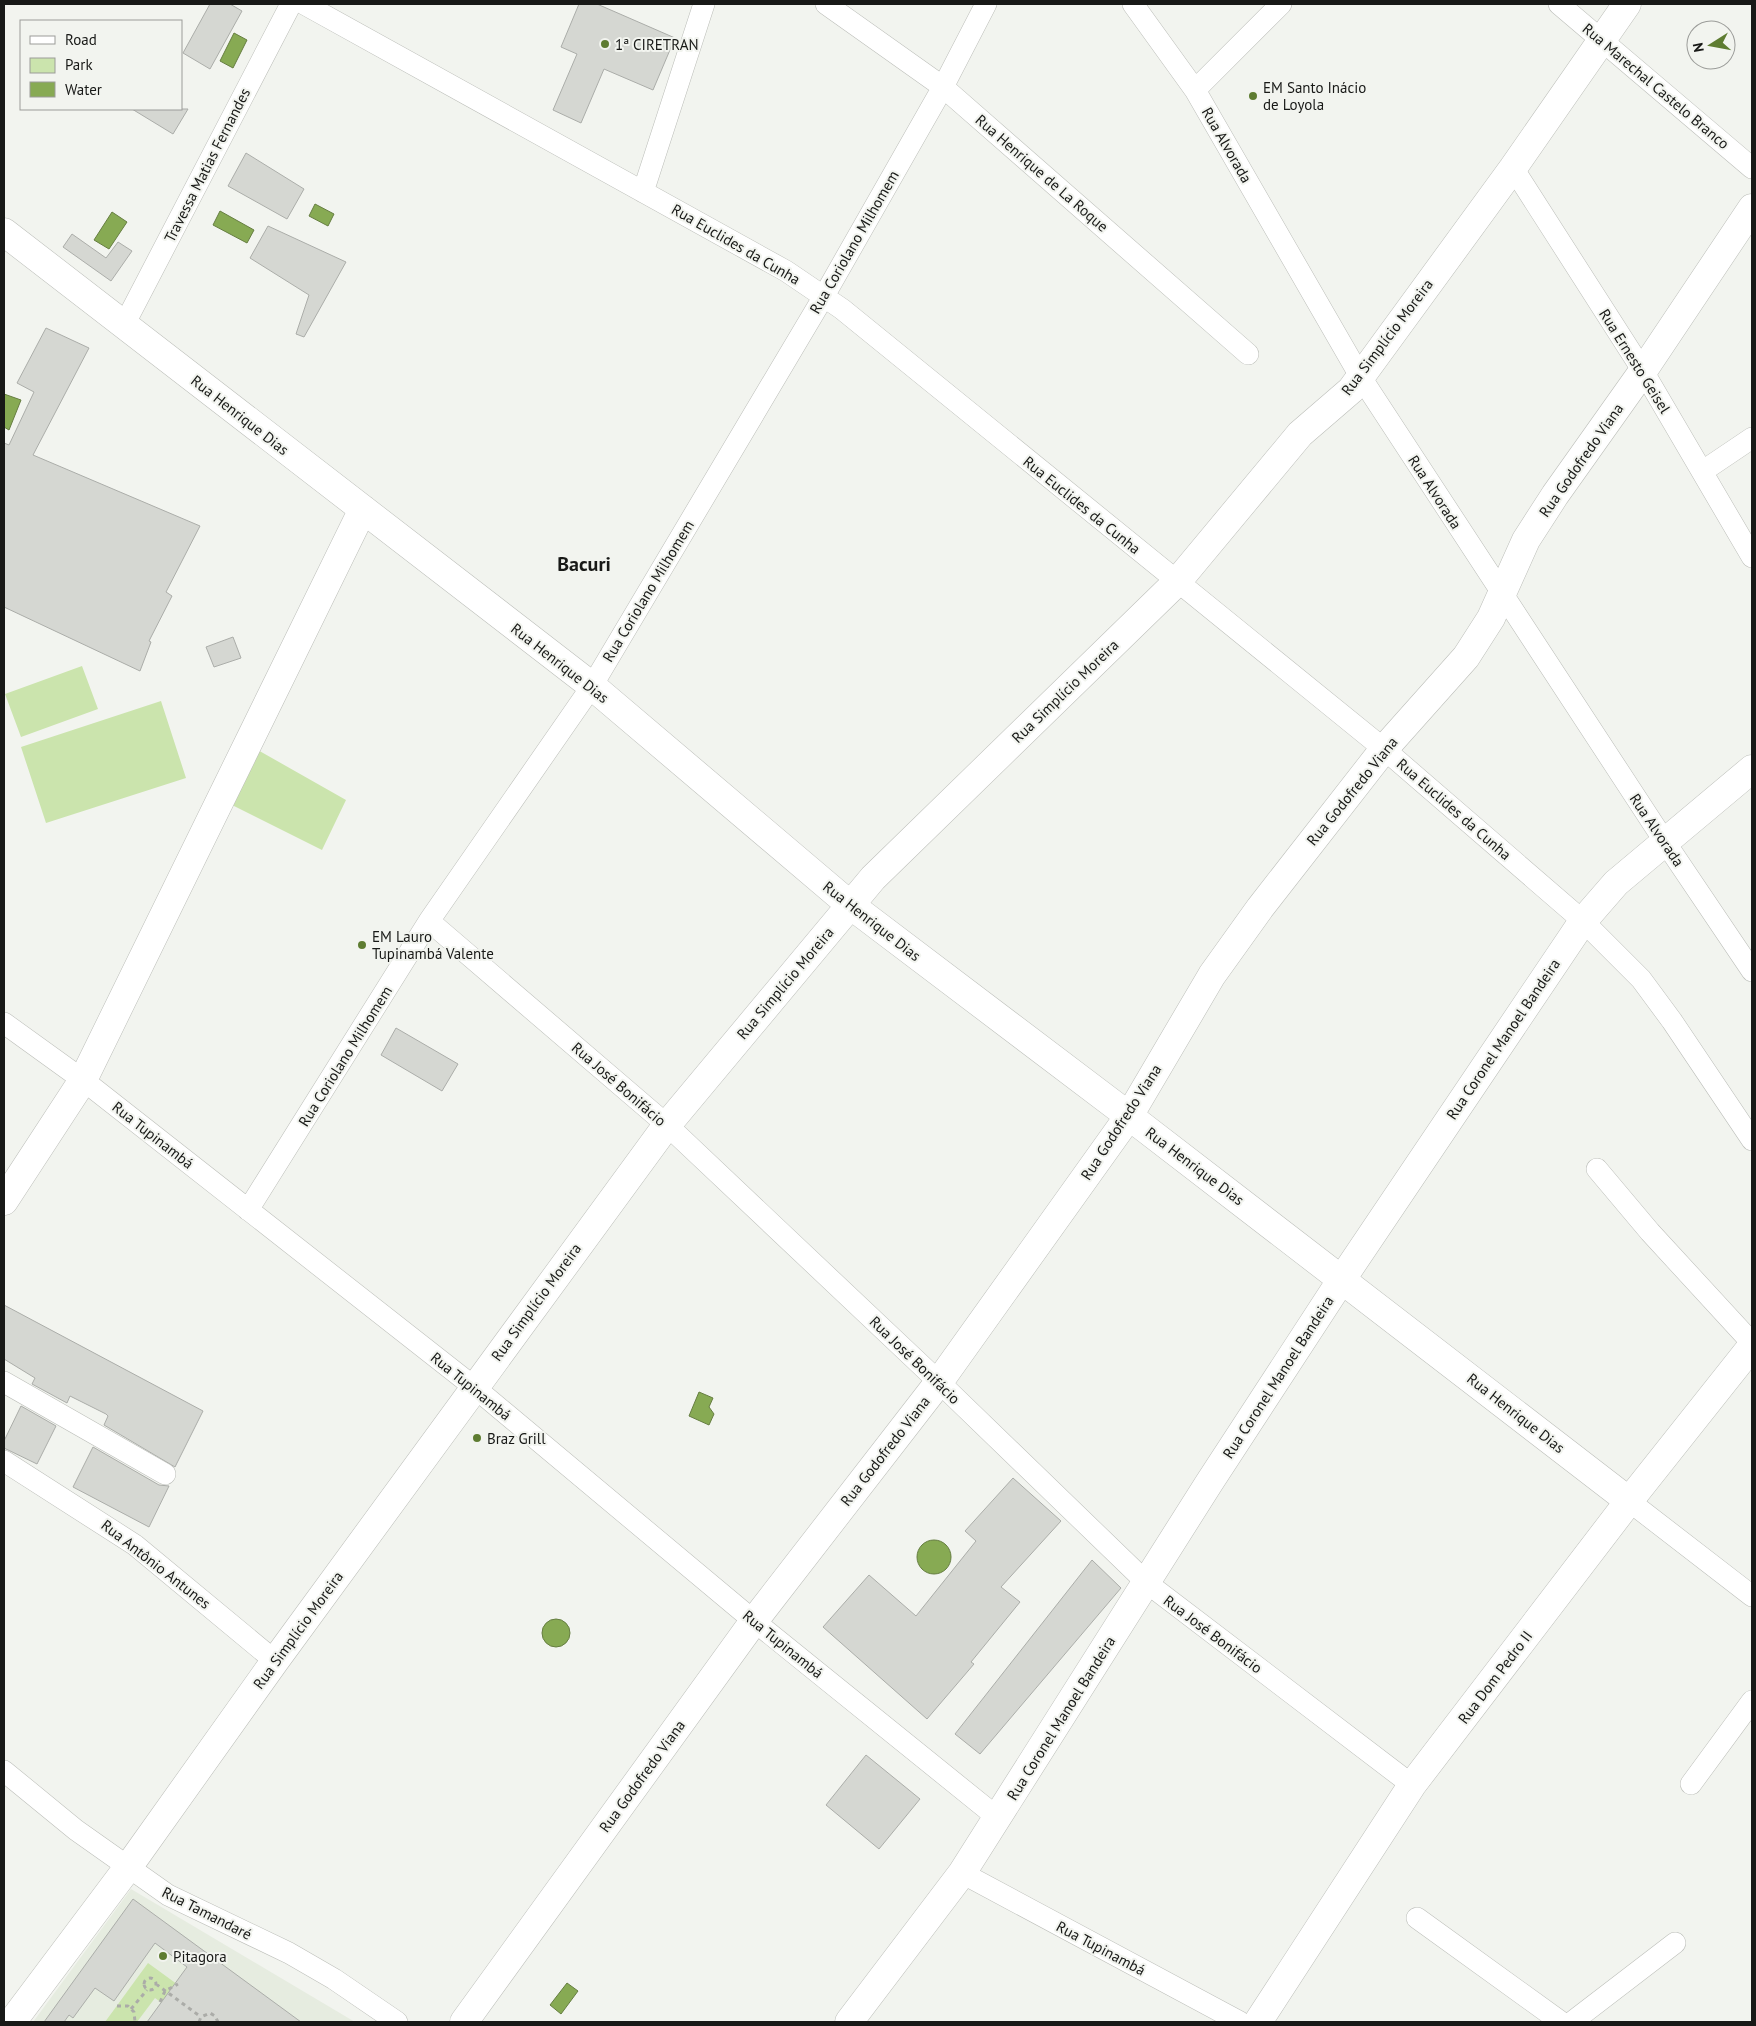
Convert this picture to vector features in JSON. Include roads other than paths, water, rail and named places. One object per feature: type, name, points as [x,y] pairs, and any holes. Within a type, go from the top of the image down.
[{"type":"street","name":"Travessa Matias Fernandes","points":[[124,325],[291,4]]},
{"type":"street","name":"Rua Euclides da Cunha","points":[[304,4],[786,271],[824,296],[1384,749],[1583,920],[1641,979],[1672,1021],[1752,1140]]},
{"type":"street","points":[[643,192],[704,4]]},
{"type":"street","name":"Rua Henrique de La Roque","points":[[826,4],[943,87],[1248,354]]},
{"type":"street","name":"Rua Coriolano Milhomem","points":[[248,1210],[429,921],[592,686],[824,296],[943,87],[986,4]]},
{"type":"street","name":"Rua Alvorada","points":[[1133,4],[1195,90],[1355,383],[1496,606],[1658,848],[1752,971]]},
{"type":"street","points":[[1195,90],[1281,4]]},
{"type":"street","name":"Rua Marechal Castelo Branco","points":[[1559,4],[1752,168]]},
{"type":"street","name":"Rua Simplício Moreira","points":[[12,2022],[129,1866],[275,1661],[667,1125],[849,904],[873,878],[1177,582],[1300,434],[1355,383],[1513,168],[1627,4]]},
{"type":"street","name":"Rua Ernesto Geisel","points":[[1513,168],[1643,371],[1752,557]]},
{"type":"street","name":"Rua Godofredo Viana","points":[[464,2022],[754,1621],[939,1382],[1129,1116],[1212,975],[1260,908],[1384,749],[1466,657],[1496,606],[1526,540],[1555,495],[1643,371],[1752,208]]},
{"type":"street","name":"Rua Henrique Dias","points":[[4,232],[592,686],[849,904],[1342,1279],[1752,1596]]},
{"type":"street","points":[[1703,471],[1752,438]]},
{"type":"street","points":[[4,1201],[83,1080],[363,509]]},
{"type":"street","name":"Rua Coronel Manoel Bandeira","points":[[849,2022],[962,1873],[1147,1584],[1209,1483],[1342,1279],[1583,920],[1616,883],[1752,769]]},
{"type":"street","name":"Rua José Bonifácio","points":[[429,921],[667,1125],[939,1382],[1147,1584],[1412,1785]]},
{"type":"street","name":"Rua Tupinambá","points":[[4,1023],[83,1080],[474,1387],[754,1621],[998,1818]]},
{"type":"street","points":[[1597,1169],[1650,1232],[1752,1345]]},
{"type":"street","name":"Rua Dom Pedro II","points":[[1258,2022],[1412,1785],[1629,1501],[1752,1345]]},
{"type":"street","points":[[4,1382],[165,1474]]},
{"type":"street","name":"Rua Antônio Antunes","points":[[4,1461],[135,1545],[275,1661]]},
{"type":"street","points":[[1691,1784],[1752,1701]]},
{"type":"street","name":"Rua Tamandaré","points":[[4,1771],[76,1830],[168,1895],[289,1953],[334,1979],[397,2022]]},
{"type":"street","name":"Rua Tupinambá","points":[[962,1873],[1240,2022]]},
{"type":"street","points":[[1417,1918],[1561,2022]]},
{"type":"street","points":[[1572,2022],[1675,1943]]},
{"type":"water","points":[[234,33],[247,40],[233,68],[220,61]]},
{"type":"water","points":[[315,204],[334,214],[328,226],[309,216]]},
{"type":"water","points":[[220,211],[254,230],[247,243],[213,225]]},
{"type":"water","points":[[112,212],[127,222],[109,249],[94,240]]},
{"type":"water","points":[[4,394],[21,400],[9,430],[4,427]]},
{"type":"water","points":[[699,1392],[713,1398],[709,1407],[714,1414],[709,1425],[689,1416]]},
{"type":"water","points":[[934,1540],[946,1545],[951,1557],[946,1569],[934,1574],[922,1569],[917,1557],[922,1545]]},
{"type":"water","points":[[556,1619],[566,1623],[570,1633],[566,1643],[556,1647],[546,1643],[542,1633],[546,1623]]},
{"type":"water","points":[[567,1983],[578,1991],[561,2014],[550,2005]]},
{"type":"place","name":"1ª CIRETRAN","points":[[605,44]]},
{"type":"place","name":"EM Santo Inácio de Loyola","points":[[1253,96]]},
{"type":"place","name":"EM Lauro Tupinambá Valente","points":[[362,945]]},
{"type":"place","name":"Braz Grill","points":[[477,1438]]},
{"type":"place","name":"Pitagora","points":[[163,1956]]},
{"type":"district","name":"Bacuri","points":[[584,564]]}]
